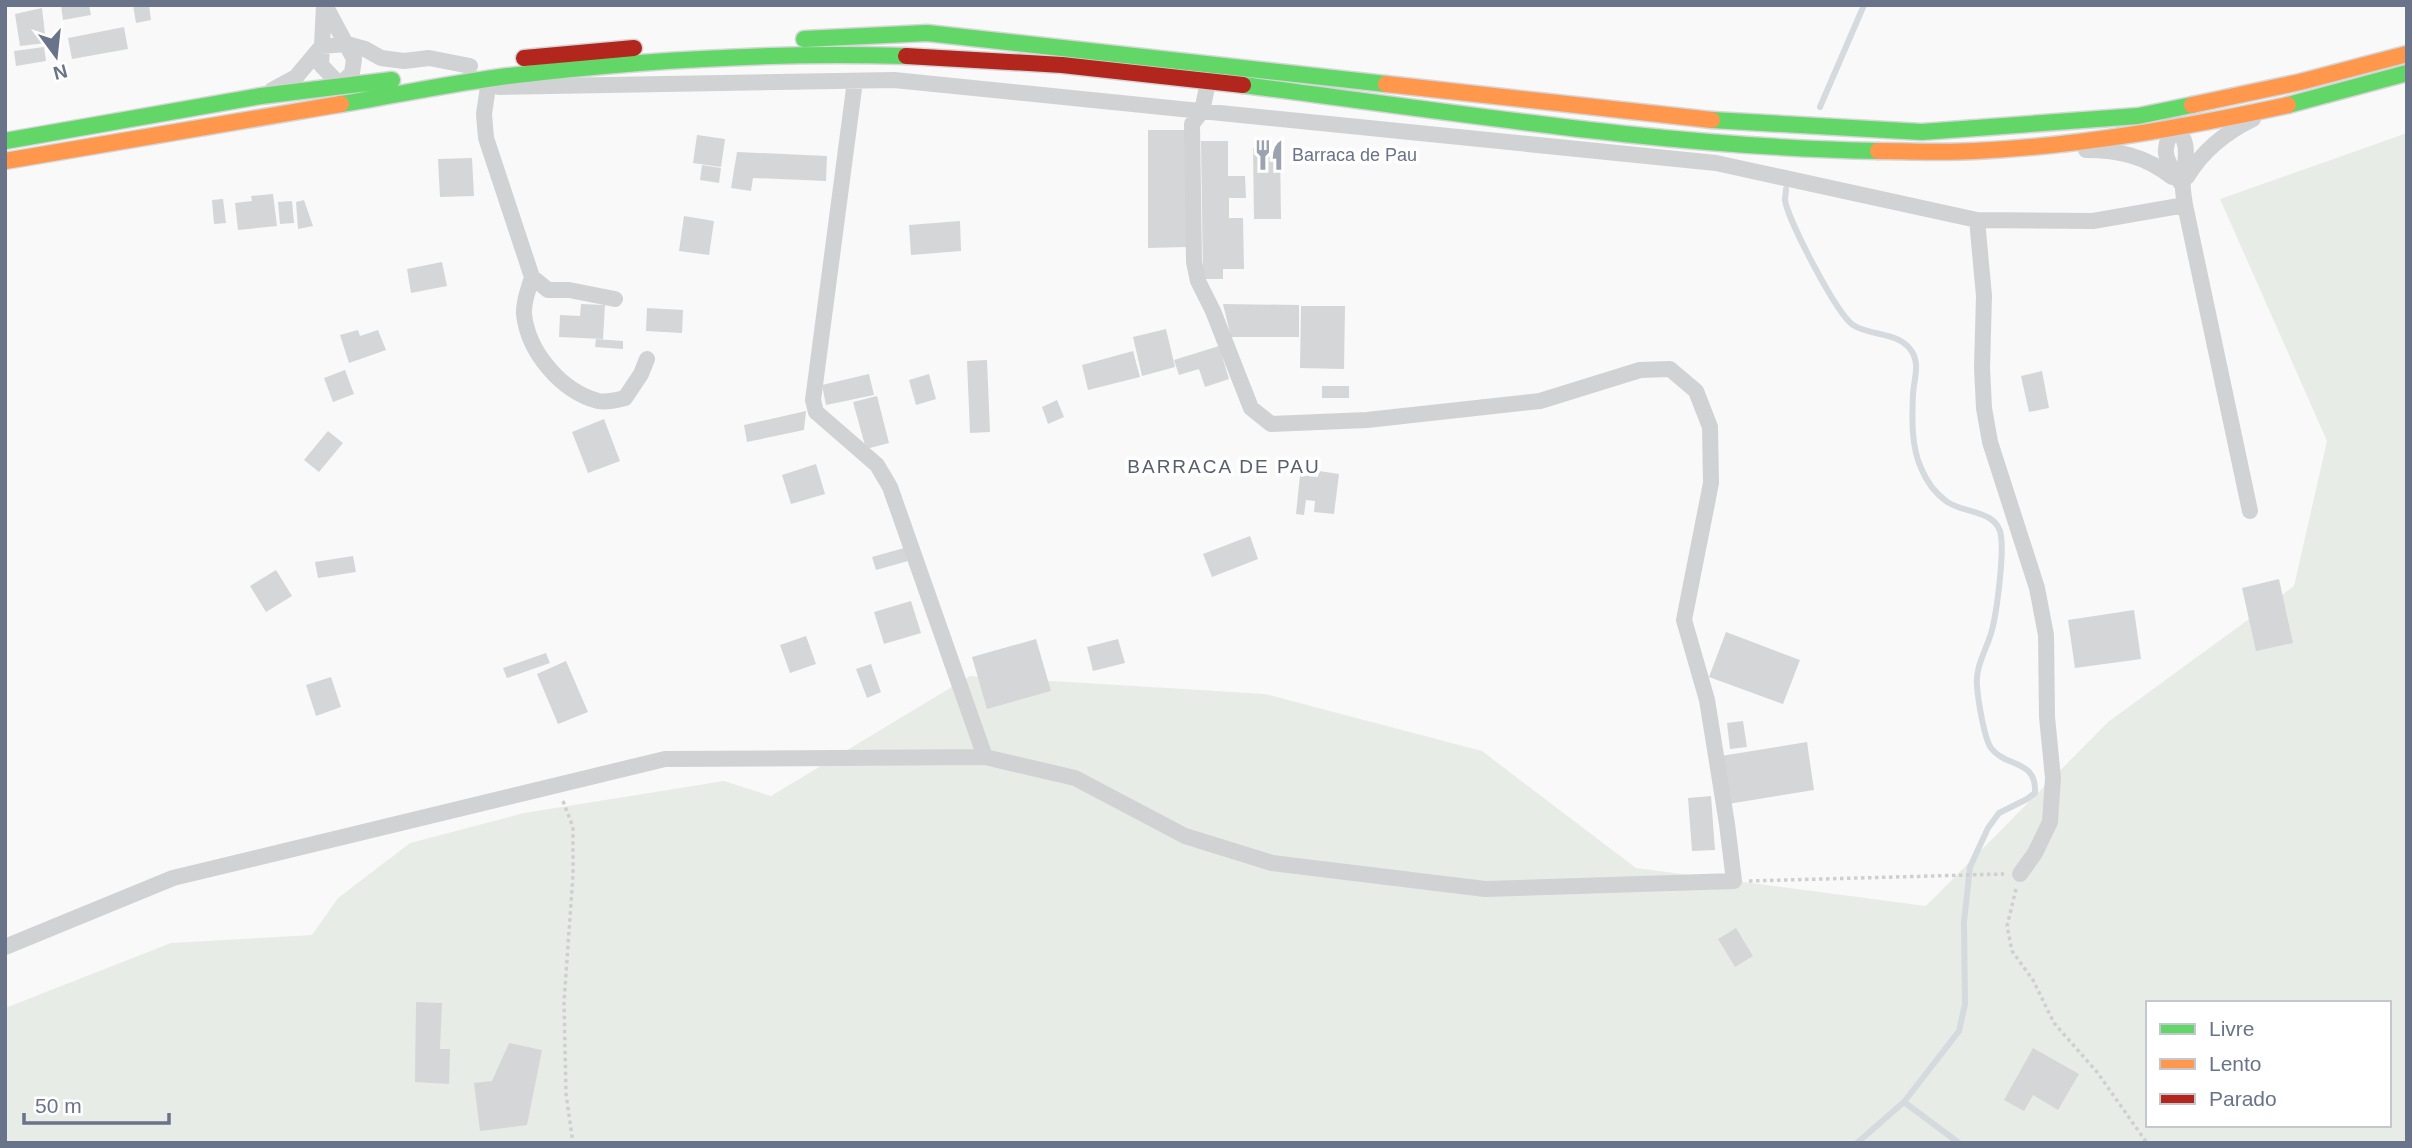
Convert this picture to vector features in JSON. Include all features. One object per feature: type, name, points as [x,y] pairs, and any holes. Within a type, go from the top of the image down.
[{"type":"main road","points":[[5,141],[261,96],[407,78],[470,66],[583,51],[927,33],[1731,122],[1922,132],[2145,115],[2300,82],[2407,54]]},
{"type":"main road","points":[[5,161],[503,77],[661,61],[824,54],[1017,61],[1721,144],[1821,150],[1957,152],[2072,143],[2212,122],[2407,73]]},
{"type":"street","points":[[324,5],[354,59],[352,73],[340,85]]},
{"type":"street","points":[[324,5],[321,65],[340,85],[343,104]]},
{"type":"street","points":[[261,96],[296,77],[321,46],[347,44],[381,58],[404,61],[429,58],[470,66]]},
{"type":"street","points":[[5,947],[173,878],[665,759],[985,757],[1075,778],[1185,836],[1272,863],[1485,889],[1734,881],[1707,700],[1684,620],[1711,483],[1710,427],[1696,391],[1670,369],[1640,370],[1540,401],[1367,421],[1271,424],[1251,408],[1198,281],[1194,262],[1192,124],[1202,111],[1210,82],[1211,63]]},
{"type":"street","points":[[2175,128],[2196,115],[2342,80],[2366,64]]},
{"type":"street","points":[[422,91],[894,80],[1716,163],[1977,220],[2093,221],[2185,205]]},
{"type":"street","points":[[855,81],[813,400],[816,412],[877,465],[890,487],[985,757]]},
{"type":"street","points":[[488,88],[484,114],[486,138],[532,277],[524,311],[527,329],[539,355],[553,373],[576,390],[599,401],[625,398],[648,359]]},
{"type":"street","points":[[2182,185],[2206,151],[2234,129],[2277,107]]},
{"type":"street","points":[[2145,115],[2175,128],[2185,141],[2187,158],[2182,185],[2185,205],[2250,511]]},
{"type":"street","points":[[2011,148],[2108,149],[2132,154],[2155,164],[2182,185]]},
{"type":"street","points":[[1977,220],[1984,296],[1984,408],[1990,442],[2037,588],[2046,635],[2047,717],[2053,778],[2050,822],[2035,853],[2020,874]]},
{"type":"street","points":[[532,277],[548,290],[569,290],[615,299]]},
{"type":"path","points":[[557,785],[573,827],[573,875],[564,1002],[566,1094],[573,1143]]},
{"type":"path","points":[[1734,881],[2020,874],[2007,926],[2012,951],[2033,980],[2054,1023],[2097,1072],[2147,1143]]},
{"type":"shaded area","points":[[2407,133],[2407,1143],[5,1143],[5,1008],[171,943],[312,935],[338,898],[410,843],[524,813],[724,781],[771,796],[970,676],[1265,694],[1482,751],[1636,868],[1926,906],[2108,722],[2294,586],[2327,441],[2220,199]]},
{"type":"building","points":[[61,5],[89,5],[91,15],[63,20]]},
{"type":"building","points":[[133,5],[149,5],[151,20],[136,23]]},
{"type":"building","points":[[42,8],[46,43],[20,46],[15,14]]},
{"type":"building","points":[[124,27],[128,49],[72,59],[68,38]]},
{"type":"building","points":[[44,47],[46,61],[16,66],[14,51]]},
{"type":"building","points":[[1148,130],[1186,130],[1187,247],[1148,248]]},
{"type":"building","points":[[697,135],[725,139],[721,167],[693,163]]},
{"type":"building","points":[[1201,141],[1228,141],[1228,176],[1245,176],[1246,198],[1229,198],[1229,218],[1243,218],[1244,269],[1223,269],[1223,279],[1203,279]]},
{"type":"building","points":[[1280,147],[1281,219],[1254,219],[1253,148]]},
{"type":"building","points":[[737,152],[827,156],[826,181],[753,178],[751,191],[731,188]]},
{"type":"building","points":[[472,158],[474,196],[440,197],[438,159]]},
{"type":"building","points":[[702,165],[721,168],[719,183],[700,180]]},
{"type":"building","points":[[273,194],[277,226],[238,230],[235,203],[252,201],[251,196]]},
{"type":"building","points":[[223,199],[226,223],[214,224],[212,200]]},
{"type":"building","points":[[304,200],[313,226],[298,229],[296,202]]},
{"type":"building","points":[[292,201],[294,223],[280,224],[278,202]]},
{"type":"building","points":[[684,216],[714,221],[709,255],[679,251]]},
{"type":"building","points":[[960,221],[961,251],[911,255],[909,225]]},
{"type":"building","points":[[442,262],[447,286],[411,293],[407,269]]},
{"type":"building","points":[[581,304],[605,305],[603,339],[559,337],[560,315],[580,316]]},
{"type":"building","points":[[1223,304],[1299,305],[1299,337],[1231,337]]},
{"type":"building","points":[[1301,306],[1345,306],[1344,369],[1300,368]]},
{"type":"building","points":[[647,308],[683,310],[682,333],[646,331]]},
{"type":"building","points":[[1166,329],[1175,367],[1142,376],[1133,337]]},
{"type":"building","points":[[358,330],[360,336],[378,330],[386,350],[349,363],[340,335]]},
{"type":"building","points":[[596,339],[623,341],[623,349],[595,347]]},
{"type":"building","points":[[1219,346],[1229,379],[1205,387],[1199,369],[1179,375],[1174,360]]},
{"type":"building","points":[[1133,351],[1140,377],[1088,390],[1082,365]]},
{"type":"building","points":[[987,360],[990,432],[970,433],[967,361]]},
{"type":"building","points":[[345,370],[354,394],[333,402],[324,378]]},
{"type":"building","points":[[2042,371],[2049,408],[2029,412],[2021,376]]},
{"type":"building","points":[[869,374],[874,395],[826,405],[822,385]]},
{"type":"building","points":[[929,374],[936,399],[916,405],[909,380]]},
{"type":"building","points":[[1322,386],[1349,386],[1349,398],[1322,398]]},
{"type":"building","points":[[877,396],[889,443],[866,449],[853,402]]},
{"type":"building","points":[[1057,400],[1064,417],[1048,424],[1042,407]]},
{"type":"building","points":[[806,411],[804,430],[747,442],[744,425]]},
{"type":"building","points":[[604,419],[620,461],[588,473],[572,432]]},
{"type":"building","points":[[328,431],[343,443],[319,472],[304,460]]},
{"type":"building","points":[[816,464],[825,494],[791,504],[782,475]]},
{"type":"building","points":[[1319,471],[1339,474],[1334,514],[1314,512],[1315,501],[1306,500],[1304,515],[1296,514],[1300,475],[1318,477]]},
{"type":"building","points":[[1250,536],[1258,559],[1212,577],[1203,554]]},
{"type":"building","points":[[904,548],[908,561],[876,570],[872,557]]},
{"type":"building","points":[[353,556],[356,572],[318,578],[315,562]]},
{"type":"building","points":[[276,570],[292,596],[266,612],[250,586]]},
{"type":"building","points":[[2279,579],[2293,643],[2256,651],[2242,588]]},
{"type":"building","points":[[911,601],[921,633],[884,644],[874,612]]},
{"type":"building","points":[[2134,610],[2141,659],[2075,668],[2068,620]]},
{"type":"building","points":[[1726,632],[1800,660],[1783,704],[1709,677]]},
{"type":"building","points":[[806,636],[816,664],[790,673],[780,645]]},
{"type":"building","points":[[1036,639],[1051,691],[987,709],[972,657]]},
{"type":"building","points":[[1118,639],[1125,663],[1093,671],[1087,647]]},
{"type":"building","points":[[546,653],[550,663],[507,678],[503,668]]},
{"type":"building","points":[[566,661],[588,712],[558,724],[537,674]]},
{"type":"building","points":[[871,664],[881,692],[867,698],[856,669]]},
{"type":"building","points":[[331,677],[341,707],[316,716],[306,685]]},
{"type":"building","points":[[1743,721],[1747,747],[1730,749],[1727,723]]},
{"type":"building","points":[[1807,742],[1814,790],[1728,804],[1721,756]]},
{"type":"building","points":[[1711,796],[1715,850],[1692,851],[1688,798]]},
{"type":"building","points":[[1736,928],[1753,956],[1735,967],[1718,939]]},
{"type":"building","points":[[416,1002],[442,1003],[440,1049],[450,1049],[449,1084],[415,1082]]},
{"type":"building","points":[[509,1043],[542,1050],[527,1125],[480,1131],[474,1083],[492,1081]]},
{"type":"building","points":[[2033,1048],[2079,1074],[2058,1110],[2033,1095],[2024,1111],[2004,1100]]},
{"type":"waterway","points":[[1820,107],[1864,5]]},
{"type":"waterway","points":[[1786,189],[1785,200],[1794,226],[1814,266],[1845,317],[1853,325],[1898,340],[1913,354],[1916,365],[1912,422],[1914,441],[1928,482],[1946,501],[1986,516],[1998,527],[2002,544],[2000,583],[1992,630],[1978,671],[1977,686],[1988,743],[1997,754],[2031,774],[2035,793],[1999,813],[1988,828],[1970,867],[1964,922],[1965,1004],[1959,1031],[1904,1102],[1857,1143]]},
{"type":"waterway","points":[[1904,1102],[1959,1143]]},
{"type":"traffic: fast","points":[[804,39],[927,33],[1386,84]]},
{"type":"traffic: fast","points":[[341,104],[558,70],[756,56],[906,56]]},
{"type":"traffic: fast","points":[[2288,105],[2407,73]]},
{"type":"traffic: fast","points":[[5,141],[261,96],[392,80]]},
{"type":"traffic: fast","points":[[1243,85],[1560,127],[1719,143],[1878,151]]},
{"type":"traffic: fast","points":[[1712,120],[1922,132],[2138,116],[2192,105]]},
{"type":"traffic: slow","points":[[2192,105],[2300,82],[2407,54]]},
{"type":"traffic: slow","points":[[1386,84],[1712,120]]},
{"type":"traffic: slow","points":[[5,161],[341,104]]},
{"type":"traffic: slow","points":[[1878,151],[1963,152],[2054,145],[2172,128],[2288,105]]},
{"type":"traffic: jam","points":[[524,58],[634,48]]},
{"type":"traffic: jam","points":[[906,56],[1062,65],[1243,85]]},
{"type":"place","name":"Barraca de Pau","points":[[1269,155]]},
{"type":"district","name":"BARRACA DE PAU","points":[[1224,466]]}]
